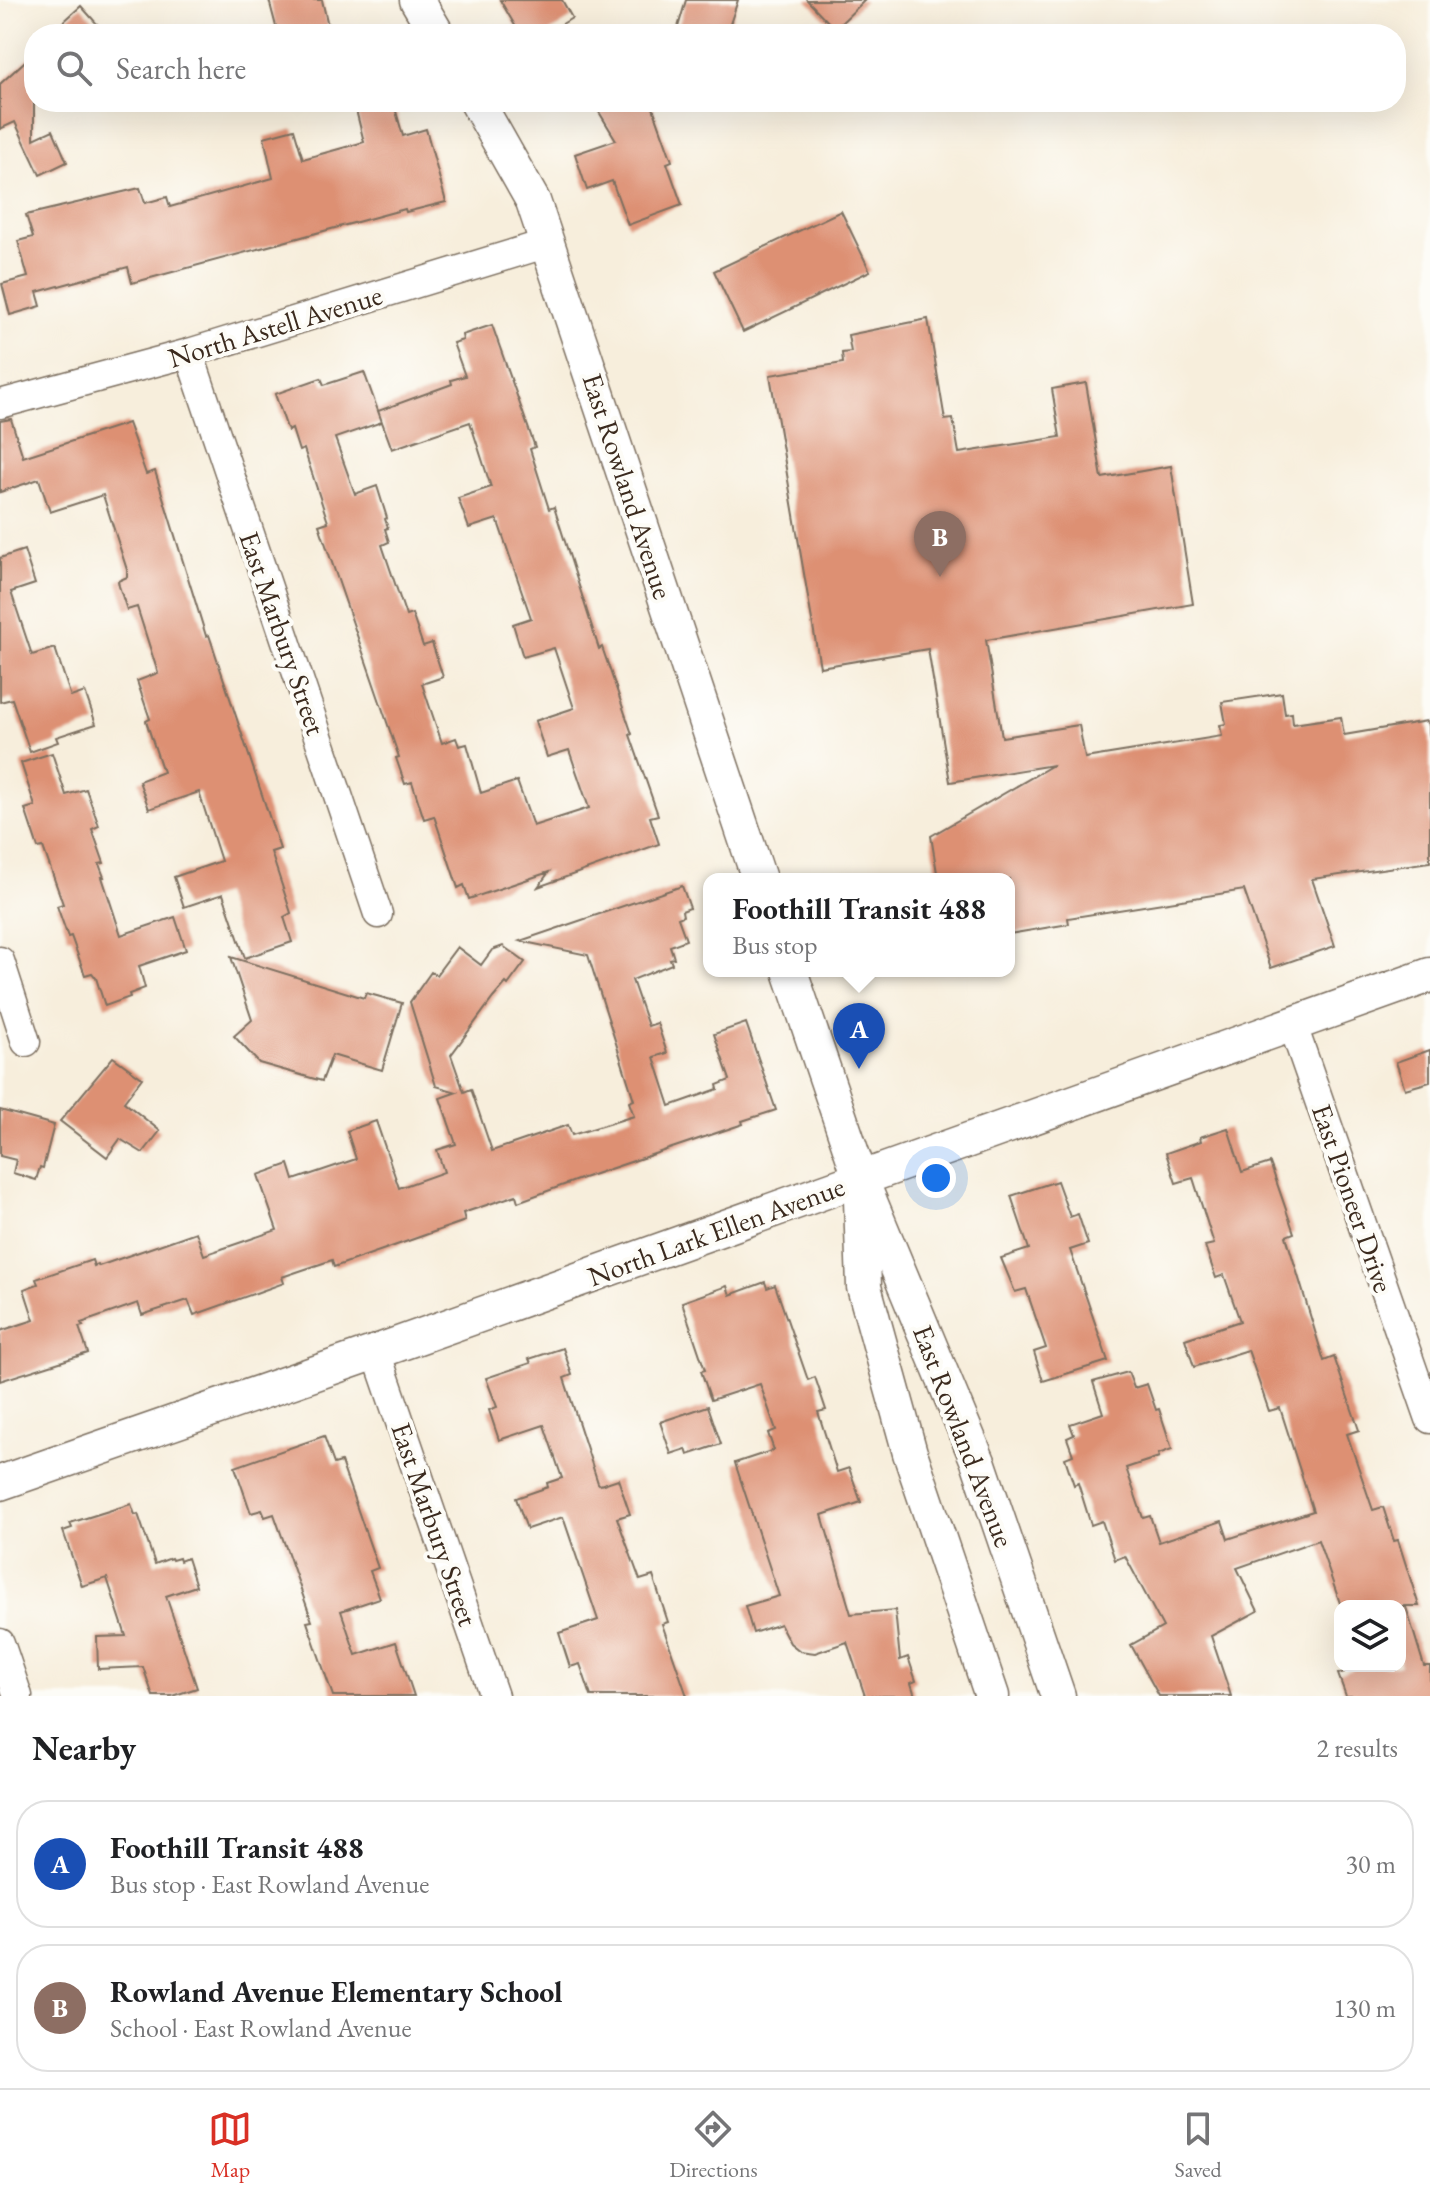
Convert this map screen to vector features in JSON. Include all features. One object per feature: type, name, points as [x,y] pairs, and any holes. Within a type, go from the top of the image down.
[{"type":"street","points":[[417,0],[431,24]]},
{"type":"street","name":"East Rowland Avenue","points":[[483,112],[533,201],[757,873]]},
{"type":"street","name":"North Astell Avenue","points":[[0,404],[189,353],[548,243]]},
{"type":"street","name":"East Marbury Street","points":[[189,353],[378,914]]},
{"type":"street","points":[[0,961],[26,1042]]},
{"type":"street","name":"North Lark Ellen Avenue","points":[[0,1483],[861,1180],[1430,975]]},
{"type":"street","name":"East Rowland Avenue","points":[[792,977],[861,1180],[979,1464],[1058,1696]]},
{"type":"street","name":"East Pioneer Drive","points":[[1292,1023],[1430,1419]]},
{"type":"street","name":"East Rowland Avenue","points":[[861,1180],[864,1287],[910,1453],[992,1696]]},
{"type":"street","name":"East Marbury Street","points":[[376,1352],[494,1696]]},
{"type":"street","points":[[0,1643],[18,1696]]},
{"type":"building","points":[[269,0],[322,0],[328,24],[275,24]]},
{"type":"building","points":[[500,0],[562,0],[572,18],[562,24],[514,24]]},
{"type":"building","points":[[686,0],[738,0],[730,24],[679,24]]},
{"type":"building","points":[[807,0],[865,0],[840,24],[830,24]]},
{"type":"building","points":[[81,6],[97,24],[61,24]]},
{"type":"building","points":[[24,62],[24,112],[34,112],[34,139],[53,130],[67,162],[40,175],[15,122],[0,129],[0,84]]},
{"type":"building","points":[[356,112],[396,112],[403,136],[426,129],[446,202],[406,212],[405,209],[132,283],[128,267],[37,292],[41,306],[10,315],[2,284],[28,277],[18,241],[33,237],[26,215],[140,188],[145,203],[167,197],[170,207],[273,178],[264,137],[294,129],[303,159],[364,142]]},
{"type":"building","points":[[599,112],[655,112],[672,161],[667,163],[682,205],[628,225],[612,181],[587,190],[575,154],[616,140]]},
{"type":"building","points":[[841,211],[870,271],[743,332],[714,271]]},
{"type":"building","points":[[928,319],[945,420],[953,419],[959,453],[1060,437],[1052,389],[1086,383],[1102,478],[1171,466],[1193,604],[986,640],[1002,737],[1079,725],[1085,758],[1222,736],[1220,725],[1226,724],[1222,702],[1282,693],[1285,714],[1292,713],[1293,724],[1341,717],[1344,735],[1427,721],[1430,738],[1430,862],[1312,879],[1335,946],[1271,968],[1244,890],[1068,918],[1069,924],[1015,933],[1015,873],[937,873],[931,836],[1053,765],[950,782],[928,649],[820,667],[770,375],[843,363],[842,353],[851,352],[848,335]]},
{"type":"building","points":[[492,325],[535,447],[530,449],[549,509],[554,507],[599,649],[602,647],[632,734],[658,815],[650,817],[659,844],[538,887],[549,872],[469,899],[464,885],[458,888],[434,816],[424,819],[412,782],[405,784],[396,758],[399,757],[319,525],[328,522],[304,449],[299,451],[292,429],[288,431],[275,394],[321,378],[324,385],[364,372],[378,411],[452,384],[451,380],[465,376],[453,343],[463,340],[462,335]],"holes":[[[380,416],[392,449],[470,422],[491,487],[458,498],[469,528],[497,519],[531,618],[513,624],[523,657],[554,648],[574,708],[535,721],[547,757],[569,750],[589,808],[533,826],[517,781],[481,793],[467,744],[459,746],[456,738],[442,743],[422,684],[443,677],[432,643],[423,646],[412,614],[406,616],[382,545],[389,542],[385,529],[388,528],[377,486],[355,494],[335,438],[382,422]]]},
{"type":"building","points":[[11,419],[23,457],[128,423],[146,474],[155,471],[206,636],[209,635],[280,849],[271,852],[291,913],[284,917],[292,942],[245,958],[223,894],[184,907],[174,877],[221,861],[199,792],[149,809],[139,781],[163,772],[137,681],[158,673],[137,607],[127,610],[119,586],[118,581],[127,577],[127,570],[103,495],[50,512],[39,479],[0,492],[0,421]]},
{"type":"building","points":[[24,550],[35,584],[11,592],[32,655],[55,648],[71,697],[85,692],[96,724],[56,737],[58,742],[30,752],[12,699],[0,702],[0,558]]},
{"type":"building","points":[[52,753],[66,795],[86,789],[99,826],[92,829],[104,863],[99,864],[102,877],[121,935],[175,917],[186,950],[139,966],[145,988],[105,1006],[96,978],[92,973],[85,975],[71,936],[68,937],[57,906],[63,904],[43,847],[38,848],[25,809],[35,806],[21,763]]},
{"type":"building","points":[[682,886],[690,908],[682,911],[683,916],[678,918],[686,940],[670,946],[674,958],[670,959],[672,964],[632,980],[648,1026],[657,1023],[667,1053],[654,1057],[670,1106],[718,1089],[717,1085],[730,1080],[714,1034],[746,1023],[776,1110],[518,1202],[516,1195],[463,1213],[465,1221],[334,1267],[332,1260],[282,1277],[284,1283],[194,1315],[188,1300],[142,1315],[138,1303],[81,1323],[83,1326],[79,1327],[88,1353],[0,1381],[0,1331],[34,1320],[24,1289],[38,1284],[36,1279],[92,1260],[94,1266],[99,1266],[196,1232],[204,1255],[277,1230],[258,1175],[289,1164],[294,1180],[356,1159],[347,1131],[376,1121],[399,1188],[444,1172],[437,1150],[456,1144],[440,1098],[457,1092],[436,1086],[410,1002],[431,972],[436,975],[457,947],[481,965],[492,950],[503,946],[525,962],[508,985],[506,983],[493,998],[451,1055],[464,1092],[471,1089],[492,1151],[568,1125],[572,1135],[634,1116],[629,1102],[634,1100],[588,955],[520,941]]},
{"type":"building","points":[[231,957],[364,998],[366,993],[402,1003],[382,1070],[332,1055],[322,1081],[259,1063],[234,1036],[252,1020]]},
{"type":"building","points":[[1430,1050],[1430,1082],[1405,1089],[1396,1062]]},
{"type":"building","points":[[113,1057],[142,1078],[124,1102],[160,1131],[143,1153],[120,1139],[107,1157],[60,1121]]},
{"type":"building","points":[[0,1110],[54,1125],[43,1168],[40,1167],[36,1180],[13,1173],[16,1160],[0,1156]]},
{"type":"building","points":[[1228,1128],[1242,1172],[1270,1163],[1294,1233],[1286,1236],[1324,1361],[1334,1357],[1359,1430],[1347,1434],[1373,1510],[1383,1507],[1394,1541],[1398,1540],[1419,1606],[1406,1606],[1406,1600],[1339,1600],[1318,1540],[1237,1568],[1258,1611],[1211,1636],[1231,1696],[1159,1696],[1131,1645],[1163,1627],[1125,1556],[1115,1560],[1102,1521],[1091,1525],[1078,1483],[1074,1485],[1065,1458],[1073,1455],[1067,1438],[1074,1435],[1070,1424],[1103,1413],[1093,1382],[1128,1372],[1134,1388],[1147,1384],[1156,1410],[1159,1409],[1172,1449],[1158,1454],[1159,1457],[1126,1468],[1143,1518],[1150,1516],[1159,1542],[1222,1521],[1228,1539],[1313,1511],[1280,1408],[1269,1411],[1248,1350],[1194,1367],[1185,1339],[1240,1321],[1224,1275],[1216,1278],[1205,1246],[1214,1244],[1193,1178],[1176,1183],[1166,1153],[1201,1141],[1200,1137]]},
{"type":"building","points":[[1057,1181],[1070,1217],[1078,1214],[1088,1244],[1070,1250],[1108,1361],[1043,1381],[1034,1352],[1046,1348],[1026,1289],[1015,1292],[1001,1258],[1029,1249],[1011,1196]]},
{"type":"building","points":[[765,1282],[767,1288],[775,1285],[808,1380],[815,1377],[826,1410],[818,1412],[837,1472],[849,1468],[861,1502],[822,1515],[851,1614],[895,1610],[900,1660],[908,1657],[916,1681],[911,1683],[915,1696],[865,1696],[847,1642],[815,1653],[800,1651],[790,1643],[780,1624],[753,1633],[745,1606],[779,1596],[735,1463],[774,1450],[768,1433],[776,1430],[760,1384],[711,1400],[701,1371],[705,1370],[682,1302],[727,1286],[730,1295]]},
{"type":"building","points":[[563,1348],[572,1375],[564,1378],[598,1483],[618,1479],[630,1514],[617,1518],[640,1580],[653,1576],[668,1622],[662,1624],[687,1696],[591,1696],[580,1664],[570,1667],[559,1633],[598,1620],[563,1517],[527,1529],[516,1498],[548,1487],[547,1483],[562,1478],[544,1425],[499,1440],[489,1410],[497,1407],[486,1378]]},
{"type":"building","points":[[708,1406],[721,1444],[688,1455],[686,1449],[671,1454],[660,1422]]},
{"type":"building","points":[[324,1436],[334,1464],[341,1462],[378,1568],[370,1571],[380,1598],[341,1611],[356,1655],[396,1642],[414,1696],[333,1696],[307,1622],[312,1621],[274,1514],[265,1517],[262,1510],[251,1513],[235,1467]]},
{"type":"building","points":[[131,1504],[135,1515],[138,1514],[155,1564],[171,1558],[179,1558],[180,1561],[187,1558],[196,1586],[166,1596],[197,1688],[172,1696],[153,1696],[143,1667],[98,1669],[97,1637],[126,1636],[107,1578],[82,1586],[63,1531],[72,1528],[70,1523]]},
{"type":"building","points":[[1406,1607],[1424,1666],[1430,1666],[1430,1696],[1346,1696],[1338,1674],[1406,1672]]},
{"type":"place","name":"Rowland Avenue Elementary School","points":[[940,577]]},
{"type":"place","name":"Foothill Transit 488","points":[[859,1069]]}]
